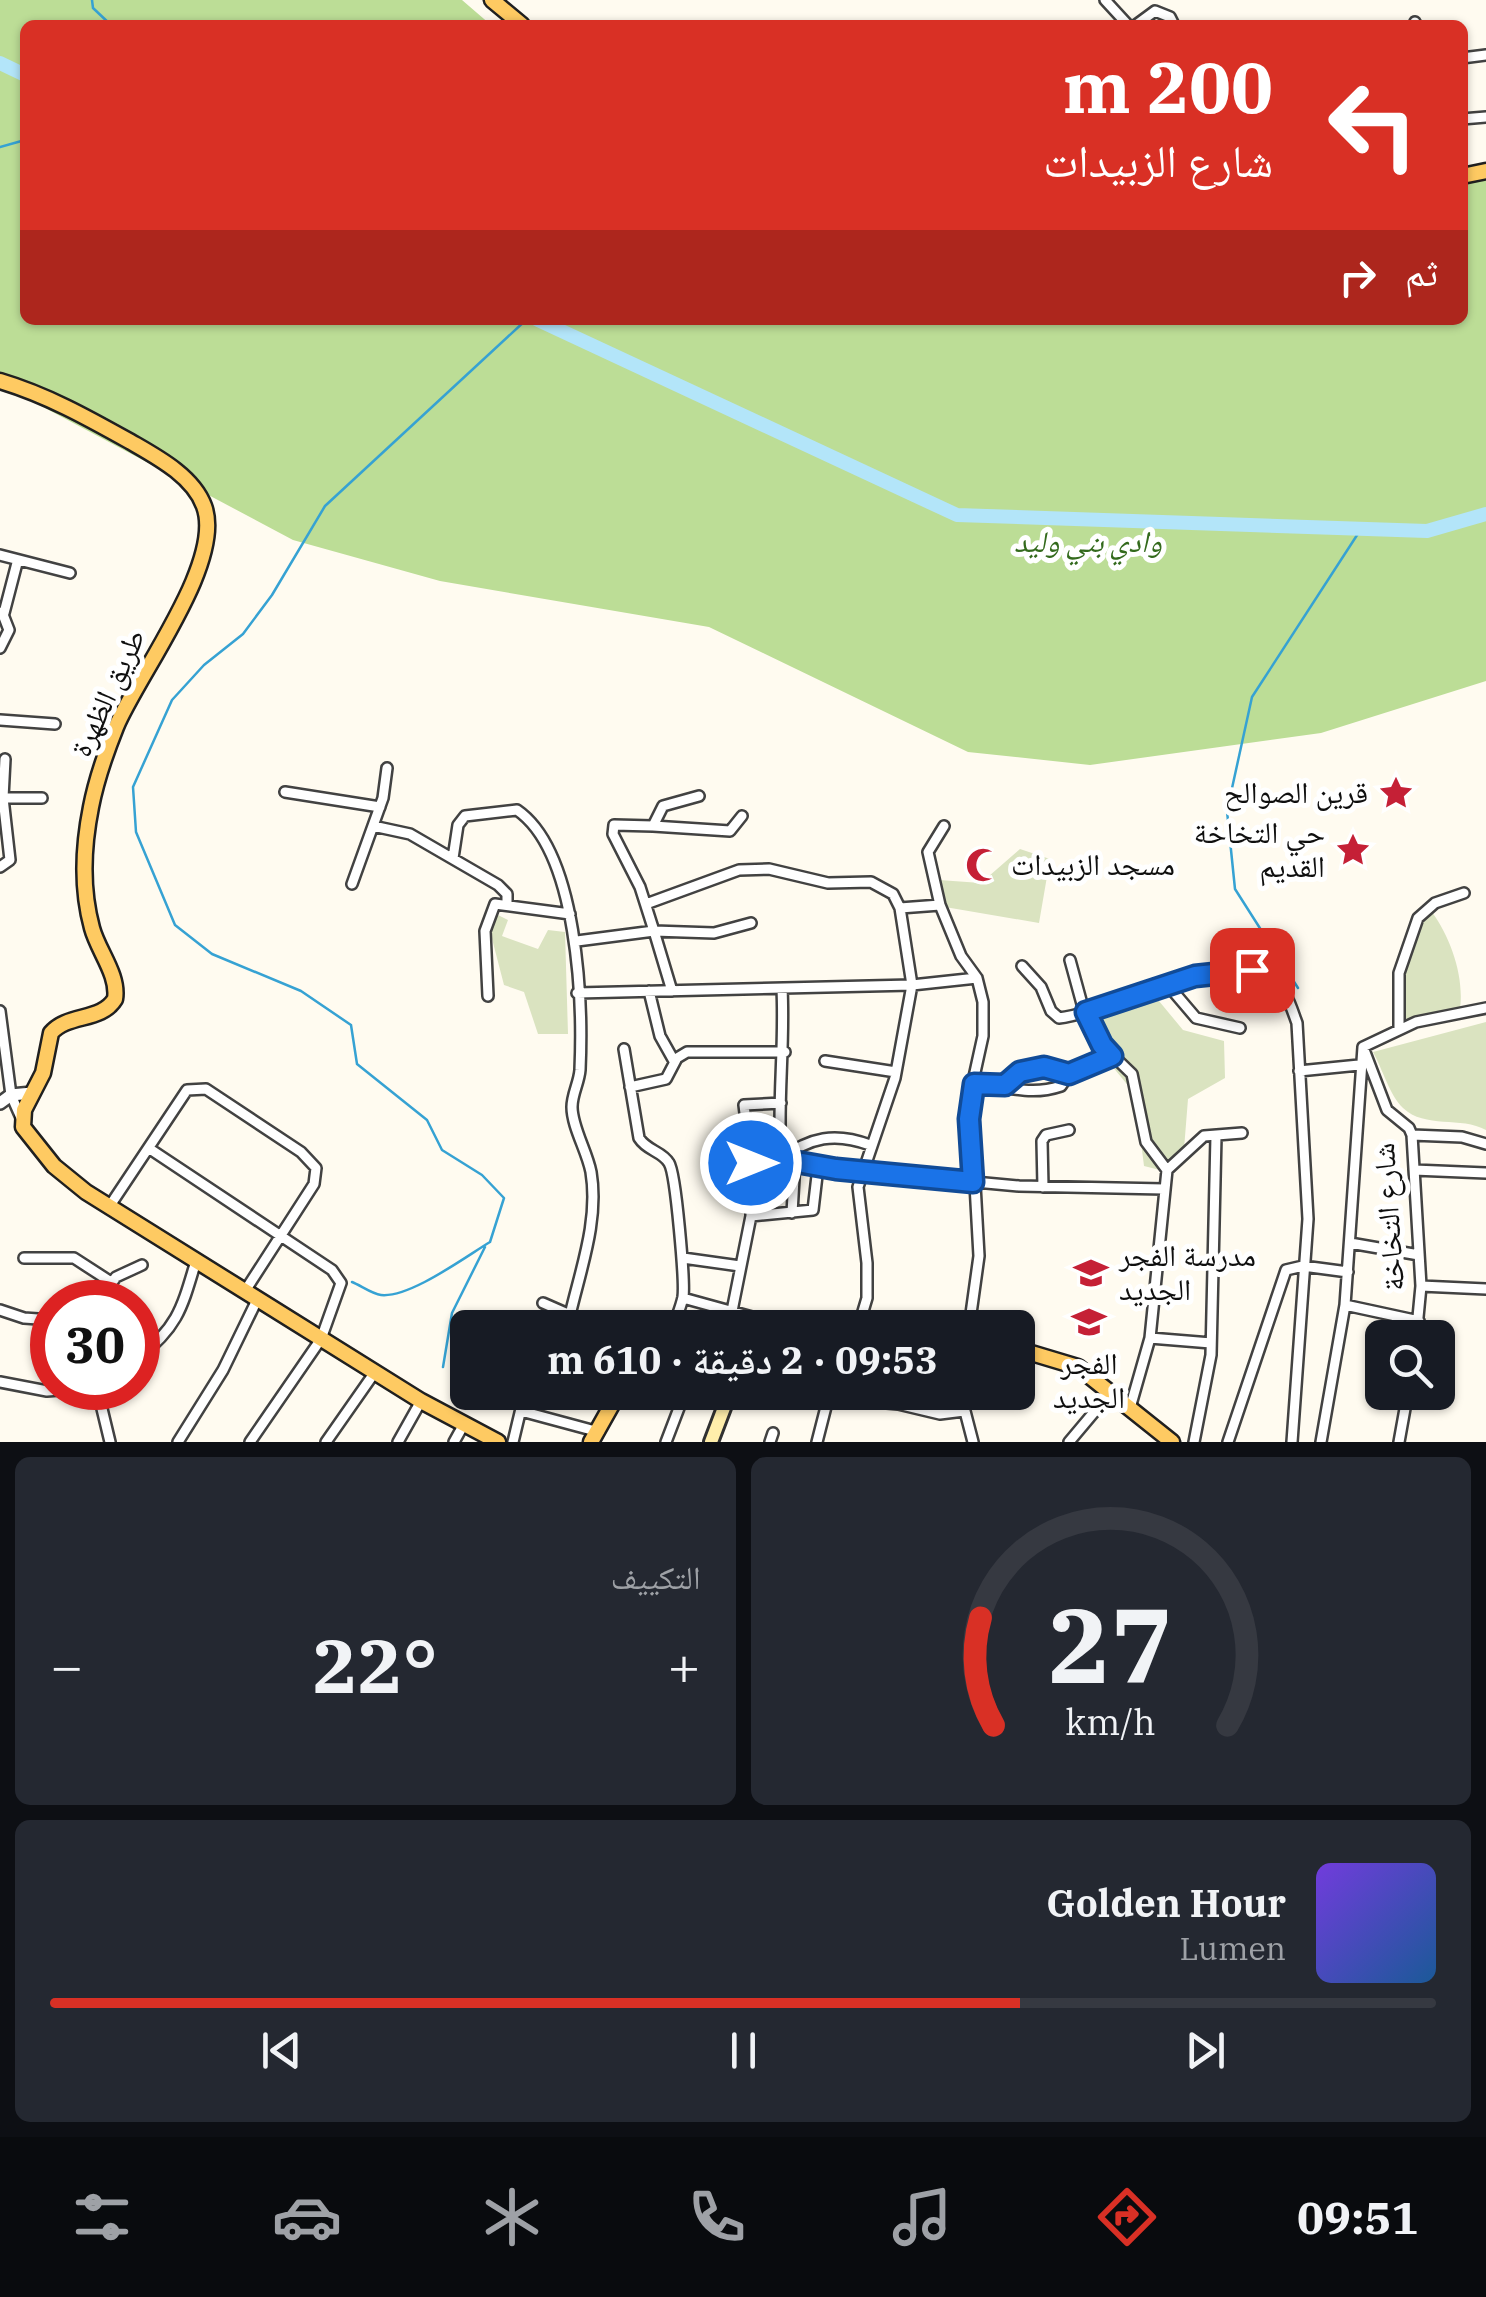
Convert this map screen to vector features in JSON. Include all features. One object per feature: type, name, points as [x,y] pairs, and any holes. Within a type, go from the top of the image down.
[{"type":"main road","points":[[492,0],[516,20]]},
{"type":"main road","name":"طريق الظهرة","points":[[0,381],[64,405],[153,456],[194,488],[208,521],[208,538],[196,573],[116,726],[92,803],[85,891],[92,929],[116,987],[115,999],[103,1011],[68,1020],[55,1028],[47,1044],[43,1073],[22,1121]]},
{"type":"main road","points":[[22,1121],[54,1166],[109,1208],[421,1401],[498,1442]]},
{"type":"main road","points":[[1035,1353],[1064,1361],[1172,1442]]},
{"type":"main road","points":[[595,1437],[609,1410]]},
{"type":"main road","points":[[711,1442],[723,1410]]},
{"type":"street","points":[[1105,0],[1123,20]]},
{"type":"street","points":[[1143,20],[1156,11],[1172,20]]},
{"type":"street","points":[[0,556],[17,563],[70,572]]},
{"type":"street","points":[[0,648],[8,630],[2,612],[17,563]]},
{"type":"street","points":[[0,720],[55,724]]},
{"type":"street","points":[[0,867],[10,860],[5,760]]},
{"type":"street","points":[[352,884],[380,806],[387,768]]},
{"type":"street","points":[[285,792],[380,806]]},
{"type":"street","points":[[654,826],[663,806],[699,796]]},
{"type":"street","points":[[4,798],[42,798]]},
{"type":"street","points":[[453,858],[460,820],[471,814],[518,810],[545,840],[577,940],[580,1070],[572,1111],[586,1147],[595,1197],[571,1310]]},
{"type":"street","points":[[672,991],[646,904],[612,830],[621,822],[730,831],[742,816]]},
{"type":"street","points":[[372,826],[410,834],[453,858],[504,890],[507,903]]},
{"type":"street","points":[[944,826],[928,852],[940,904],[961,956],[978,978],[984,1002],[983,1036],[969,1119],[979,1256],[972,1310]]},
{"type":"street","points":[[646,904],[719,876],[769,869],[828,883],[871,882],[894,894],[900,908],[912,985],[896,1072],[862,1168],[858,1198],[867,1298],[863,1310]]},
{"type":"street","points":[[1399,1028],[1399,973],[1418,918],[1435,903],[1464,894]]},
{"type":"street","points":[[488,996],[485,931],[494,904],[570,914]]},
{"type":"street","points":[[900,908],[940,904]]},
{"type":"street","points":[[577,940],[654,931],[714,933],[750,923]]},
{"type":"street","points":[[1070,960],[1086,1012],[1102,1045],[1132,1074],[1146,1142],[1167,1170]]},
{"type":"street","points":[[1022,966],[1042,987],[1055,1017],[1086,1012],[1167,984],[1252,970],[1270,977],[1288,998],[1297,1024],[1308,1219],[1292,1442]]},
{"type":"street","points":[[577,993],[912,985],[978,978]]},
{"type":"street","points":[[1167,984],[1196,1018],[1240,1028]]},
{"type":"street","points":[[780,1159],[785,1052],[782,989]]},
{"type":"street","points":[[649,992],[660,1036],[674,1061]]},
{"type":"street","points":[[1321,1442],[1346,1305],[1363,1047],[1399,1028],[1486,1008]]},
{"type":"street","points":[[0,1011],[6,1099],[22,1121]]},
{"type":"street","name":"شارع التخاخة","points":[[1363,1047],[1387,1110],[1410,1128],[1412,1136],[1422,1286],[1419,1320]]},
{"type":"street","points":[[624,1049],[643,1144],[663,1156],[672,1167],[683,1258],[683,1298],[679,1310]]},
{"type":"street","points":[[630,1087],[666,1078],[680,1054],[702,1050],[785,1052]]},
{"type":"street","points":[[974,1084],[1005,1085],[1018,1093],[1035,1093],[1061,1086],[1069,1074],[1112,1056]]},
{"type":"street","points":[[825,1061],[896,1072]]},
{"type":"street","points":[[1299,1071],[1360,1065]]},
{"type":"street","points":[[1005,1085],[1020,1072],[1044,1067],[1069,1074]]},
{"type":"street","points":[[109,1208],[187,1090],[206,1089],[301,1152],[316,1168],[314,1184],[280,1234],[251,1295],[224,1370],[178,1442]]},
{"type":"street","points":[[6,1099],[32,1093]]},
{"type":"street","points":[[732,1310],[751,1216],[751,1163],[744,1106],[781,1104]]},
{"type":"street","points":[[1043,1186],[1042,1140],[1046,1135],[1069,1130]]},
{"type":"street","points":[[1130,1408],[1150,1338],[1167,1170],[1199,1139],[1242,1133]]},
{"type":"street","points":[[1194,1442],[1202,1422],[1211,1344],[1216,1136]]},
{"type":"street","points":[[1412,1136],[1462,1137],[1486,1144]]},
{"type":"street","points":[[780,1159],[809,1139],[844,1138],[870,1146]]},
{"type":"street","points":[[150,1149],[332,1270],[341,1283],[322,1338],[250,1442]]},
{"type":"street","points":[[751,1163],[780,1159],[973,1182],[1164,1189]]},
{"type":"street","points":[[792,1213],[795,1161]]},
{"type":"street","points":[[751,1216],[815,1208],[818,1166]]},
{"type":"street","points":[[1414,1170],[1486,1173]]},
{"type":"street","points":[[1350,1243],[1419,1255]]},
{"type":"street","points":[[24,1258],[74,1258],[107,1280]]},
{"type":"street","points":[[683,1258],[740,1266]]},
{"type":"street","points":[[160,1340],[179,1317],[196,1261]]},
{"type":"street","points":[[114,1280],[142,1266]]},
{"type":"street","points":[[1228,1442],[1282,1276],[1291,1268],[1303,1266],[1348,1272]]},
{"type":"street","points":[[1422,1286],[1486,1289]]},
{"type":"street","points":[[683,1298],[728,1310]]},
{"type":"street","points":[[544,1304],[560,1310]]},
{"type":"street","points":[[1346,1305],[1414,1320]]},
{"type":"street","points":[[0,1310],[30,1316]]},
{"type":"street","points":[[1150,1338],[1211,1344]]},
{"type":"street","points":[[326,1442],[375,1372]]},
{"type":"street","points":[[0,1382],[30,1388]]},
{"type":"street","points":[[1069,1442],[1110,1392]]},
{"type":"street","points":[[398,1442],[421,1401]]},
{"type":"street","points":[[102,1410],[110,1442]]},
{"type":"street","points":[[666,1442],[678,1410]]},
{"type":"street","points":[[817,1442],[825,1410]]},
{"type":"street","points":[[923,1410],[940,1414],[964,1412],[973,1442]]},
{"type":"street","points":[[1399,1442],[1405,1410]]},
{"type":"street","points":[[513,1442],[522,1411],[595,1437]]},
{"type":"street","points":[[454,1442],[464,1424]]},
{"type":"green space","name":"وادي بني وليد","points":[[0,0],[462,0],[485,20],[20,20],[20,325],[1468,325],[1468,176],[1486,173],[1486,681],[1321,733],[1090,765],[968,752],[709,627],[440,581],[293,540],[0,384]]},
{"type":"green space","points":[[1020,849],[1050,859],[1039,923],[945,907],[939,880],[981,883]]},
{"type":"green space","points":[[1432,912],[1456,961],[1461,1002],[1459,1015],[1420,1024],[1402,1017],[1398,974],[1413,934]]},
{"type":"green space","points":[[498,915],[508,920],[502,936],[538,949],[548,930],[565,932],[568,1034],[538,1034],[524,992],[504,985],[490,931]]},
{"type":"green space","points":[[1154,995],[1183,1030],[1224,1041],[1225,1078],[1188,1099],[1184,1149],[1164,1171],[1144,1166],[1135,1094],[1098,1049],[1094,1020]]},
{"type":"green space","points":[[1486,1022],[1486,1130],[1422,1118],[1398,1103],[1373,1052]]},
{"type":"waterway","points":[[92,0],[93,8],[106,20]]},
{"type":"waterway","name":"وادي بني وليد","points":[[0,63],[20,73]]},
{"type":"waterway","points":[[0,147],[20,141]]},
{"type":"waterway","points":[[352,1282],[377,1294],[393,1294],[437,1275],[490,1242],[504,1198],[482,1175],[442,1150],[427,1120],[357,1064],[351,1025],[301,991],[212,954],[175,925],[136,832],[133,787],[172,700],[204,665],[243,634],[272,595],[325,506],[521,325]]},
{"type":"waterway","name":"وادي بني وليد","points":[[549,325],[957,515],[1427,531],[1486,514]]},
{"type":"waterway","points":[[1298,988],[1235,889],[1227,811],[1252,697],[1361,529]]},
{"type":"waterway","points":[[443,1367],[452,1313],[485,1247]]},
{"type":"place","name":"قرين الصوالح","points":[[1396,793]]},
{"type":"place","name":"حي التخاخة القديم","points":[[1353,850]]},
{"type":"place","name":"مسجد الزبيدات","points":[[983,865]]},
{"type":"place","name":"مدرسة الفجر الجديد","points":[[1091,1273]]},
{"type":"place","name":"الفجر الجديد","points":[[1089,1322]]},
{"type":"route","points":[[751,1163],[780,1159],[836,1169],[862,1168],[973,1182],[969,1119],[974,1084],[1005,1085],[1020,1072],[1044,1067],[1069,1074],[1112,1056],[1102,1045],[1086,1012],[1195,976],[1252,970]]}]
